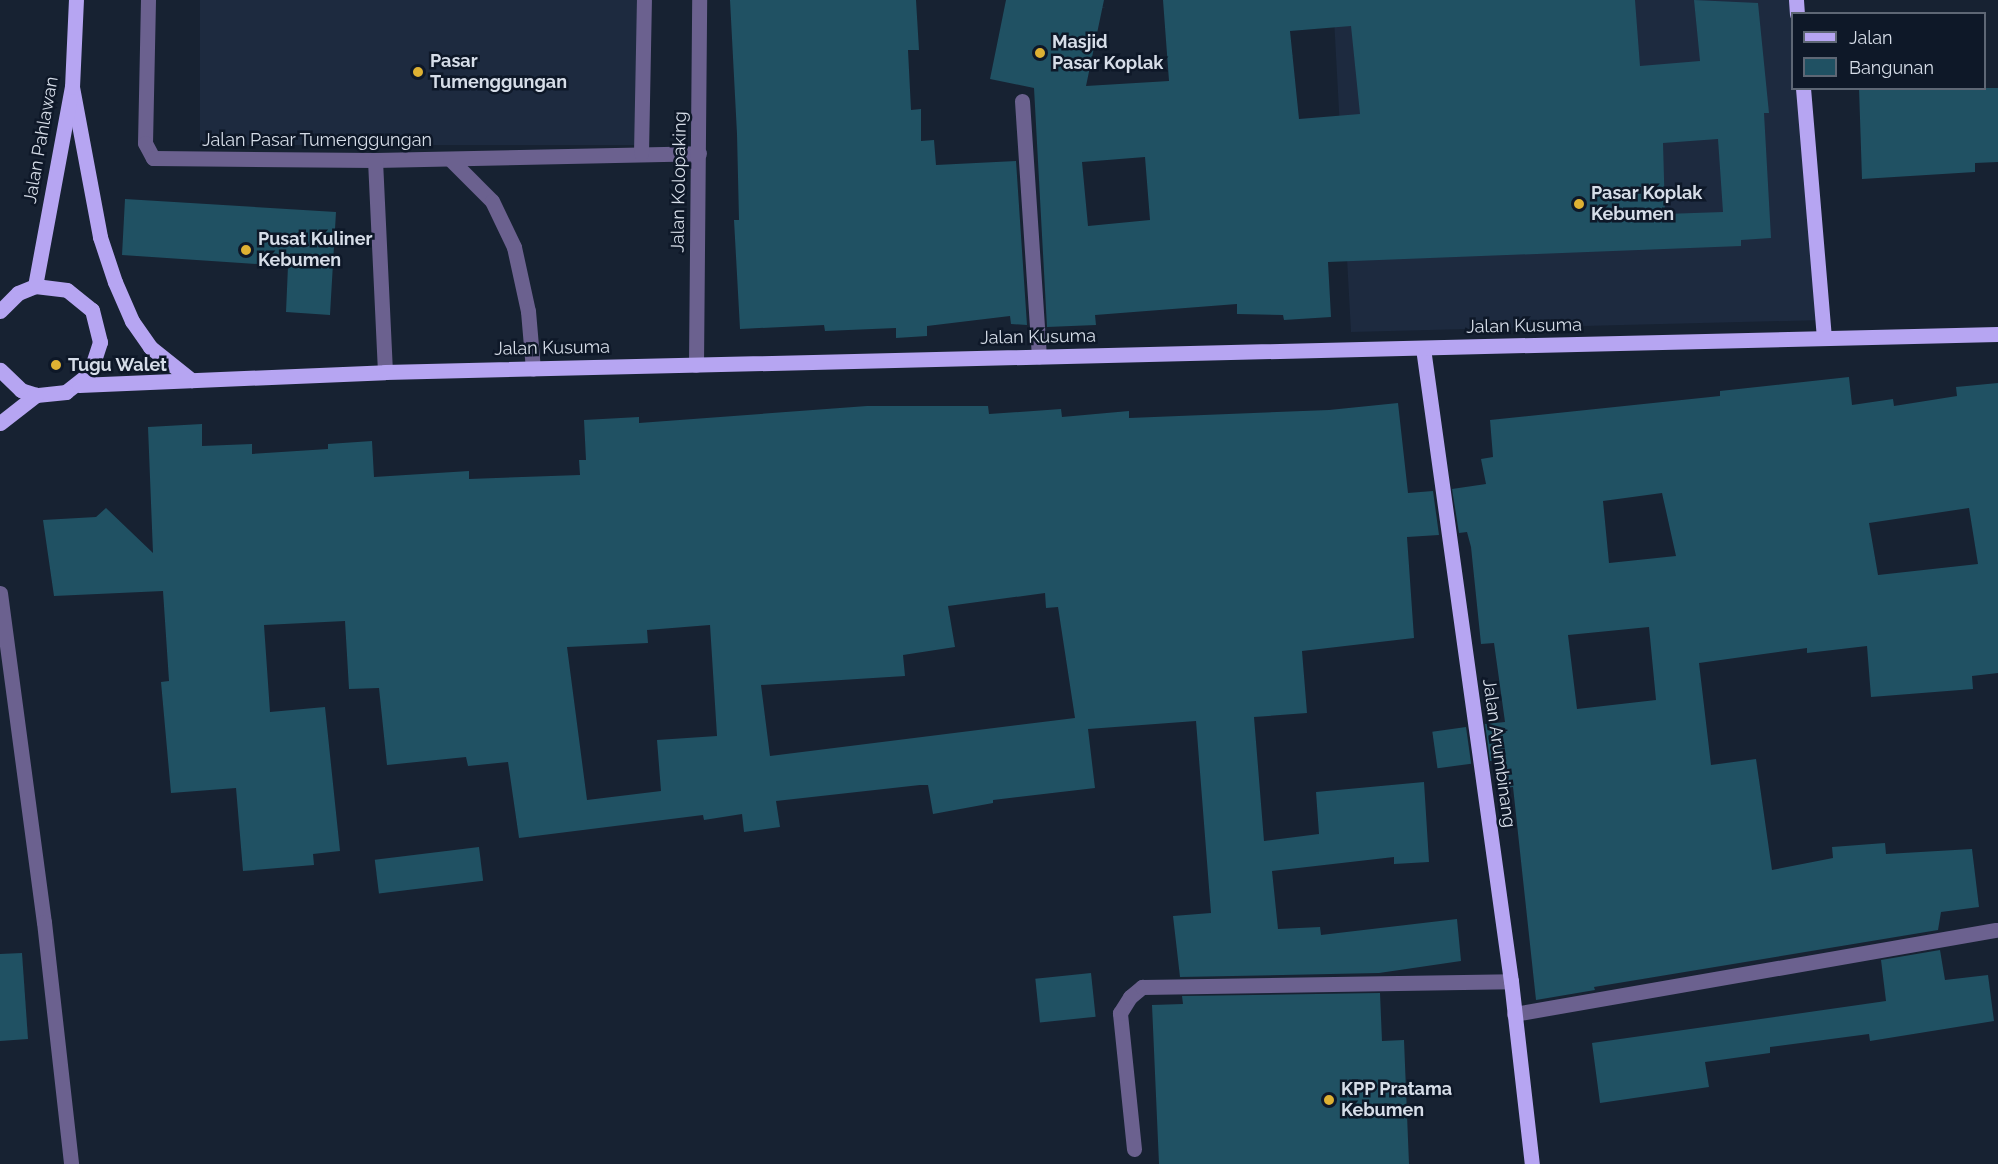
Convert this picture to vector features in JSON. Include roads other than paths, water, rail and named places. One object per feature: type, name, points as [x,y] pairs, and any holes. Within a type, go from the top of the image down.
[{"type":"main road","name":"Jalan Pahlawan","points":[[35,286],[72,87],[76,0]]},
{"type":"main road","points":[[72,87],[100,237],[115,282],[132,321],[150,346],[191,380]]},
{"type":"main road","points":[[1803,90],[1824,338]]},
{"type":"main road","points":[[0,311],[18,293],[35,286],[67,290],[92,310],[100,342],[98,358],[79,384],[51,396],[36,395],[15,386],[0,370]]},
{"type":"main road","name":"Jalan Kusuma","points":[[79,384],[386,372],[1998,334]]},
{"type":"main road","name":"Jalan Arumbinang","points":[[1423,348],[1511,981],[1532,1164]]},
{"type":"main road","points":[[0,423],[36,395]]},
{"type":"street","name":"Jalan Pasar Tumenggungan","points":[[148,0],[145,143],[153,158],[375,160],[699,153]]},
{"type":"street","points":[[641,153],[644,0]]},
{"type":"street","name":"Jalan Kolopaking","points":[[696,365],[699,0]]},
{"type":"street","points":[[1022,101],[1039,356]]},
{"type":"street","points":[[450,159],[492,201],[514,247],[528,311],[533,369]]},
{"type":"street","points":[[375,160],[386,372]]},
{"type":"street","points":[[0,593],[44,922],[71,1164]]},
{"type":"street","points":[[1514,1014],[1996,930]]},
{"type":"street","points":[[1134,1149],[1120,1013],[1130,997],[1142,987],[1511,981]]},
{"type":"place","name":"Masjid Pasar Koplak","points":[[1040,53]]},
{"type":"place","name":"Pasar Tumenggungan","points":[[418,72]]},
{"type":"place","name":"Pasar Koplak Kebumen","points":[[1579,204]]},
{"type":"place","name":"Pusat Kuliner Kebumen","points":[[246,250]]},
{"type":"place","name":"Tugu Walet","points":[[56,365]]},
{"type":"place","name":"KPP Pratama Kebumen","points":[[1329,1100]]}]
